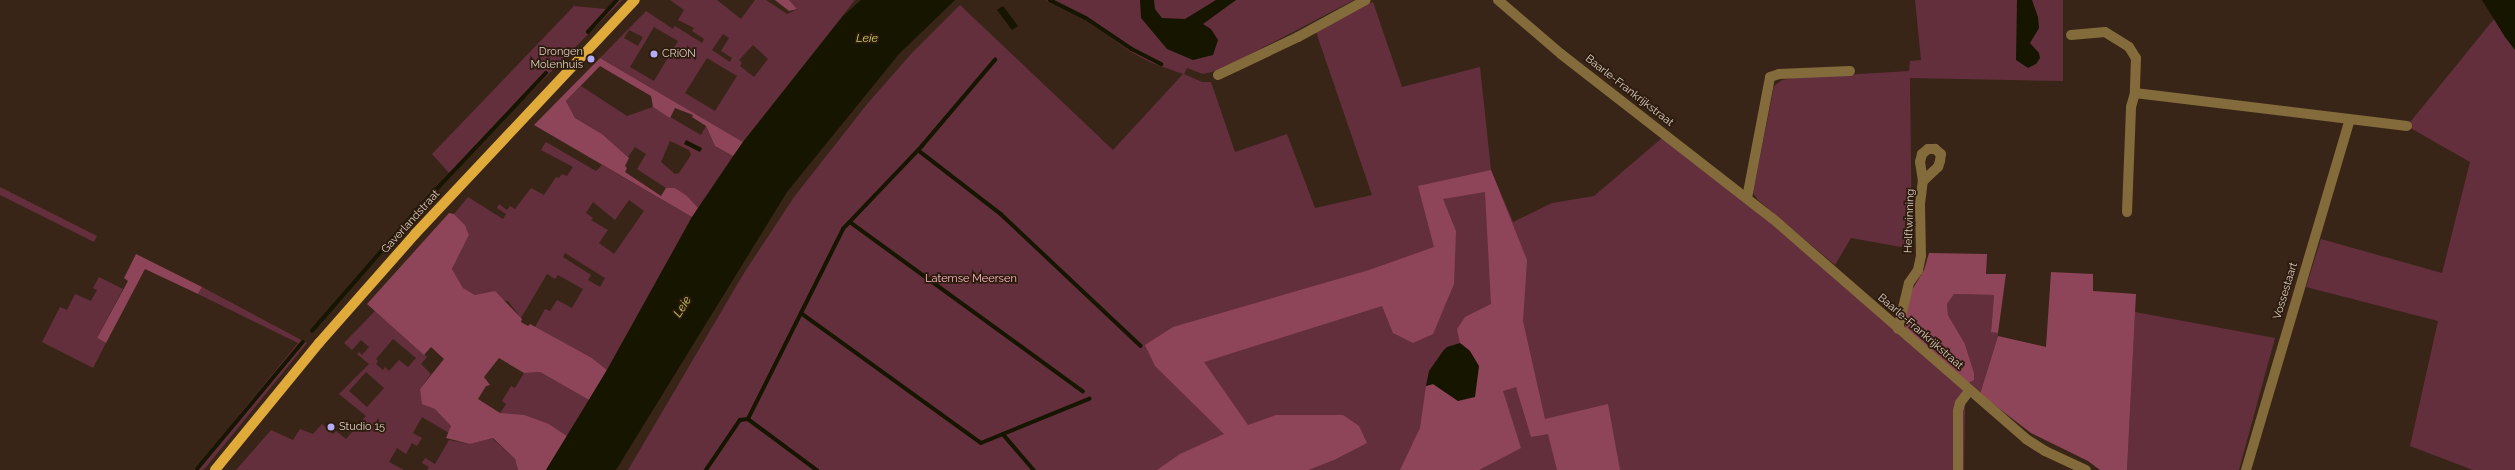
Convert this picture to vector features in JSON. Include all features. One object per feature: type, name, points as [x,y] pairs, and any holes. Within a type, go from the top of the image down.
[{"type":"main road","name":"Gaverlandstraat","points":[[215,470],[319,343],[415,234],[635,0]]},
{"type":"street","points":[[1218,75],[1298,37],[1366,0]]},
{"type":"street","name":"Baarle-Frankrijkstraat","points":[[1498,0],[1561,54],[1747,198],[1816,256],[1898,330],[2026,439],[2045,451],[2086,470]]},
{"type":"street","points":[[2071,35],[2105,32],[2129,47],[2136,58],[2136,93],[2131,107],[2127,212]]},
{"type":"street","points":[[1747,198],[1770,77],[1779,74],[1850,71]]},
{"type":"street","points":[[2136,93],[2407,126]]},
{"type":"street","name":"Vossestaart","points":[[2246,470],[2350,120]]},
{"type":"street","name":"Helftwinning","points":[[1898,330],[1909,283],[1918,270],[1921,256],[1920,204],[1923,181]]},
{"type":"street","points":[[1958,470],[1958,411],[1960,403],[1969,391]]},
{"type":"green space","points":[[615,0],[622,0],[450,174],[432,154],[574,6],[606,9]]},
{"type":"green space","points":[[670,0],[717,0],[741,19],[755,0],[766,0],[787,14],[797,9],[789,0],[855,0],[743,142],[600,58],[646,11],[673,29],[675,26],[702,43],[704,39],[692,31],[694,28],[678,20],[684,10]],"holes":[[[654,27],[678,41],[654,81],[630,67]],[[629,30],[643,37],[638,46],[624,38]],[[723,34],[729,38],[721,51],[732,58],[730,62],[712,50]],[[753,45],[768,59],[754,77],[740,66],[742,63],[739,60]],[[707,58],[737,76],[715,111],[685,93]]]},
{"type":"green space","name":"Latemse Meersen","points":[[1046,0],[1354,0],[1220,70],[1203,74],[1187,68],[1184,74],[1202,82],[1211,82],[1235,152],[1287,134],[1315,208],[1372,195],[1316,32],[1373,2],[1402,87],[1480,67],[1491,170],[1513,222],[1552,203],[1594,196],[1662,138],[1745,200],[1967,393],[1965,407],[1964,470],[628,470],[744,273],[794,197],[868,103],[911,54],[960,5],[1113,150],[1183,74],[1152,63],[1131,52],[1086,20]]},
{"type":"green space","points":[[1915,0],[2063,0],[2063,81],[1910,78],[1912,249],[1851,238],[1835,265],[1758,200],[1753,193],[1774,86],[1782,80],[1793,78],[1909,71],[1910,61],[1921,60]]},
{"type":"green space","points":[[2494,19],[2515,50],[2515,470],[2473,470],[2410,446],[2438,321],[2306,287],[2321,239],[2442,273],[2470,162],[2407,126]]},
{"type":"green space","points":[[581,86],[627,116],[653,107],[701,135],[706,126],[715,146],[733,156],[698,208],[675,188],[666,188],[637,169],[646,154],[635,147],[628,157],[602,134],[575,118],[566,101]],"holes":[[[670,141],[689,150],[691,155],[679,173],[675,174],[661,162]]]},
{"type":"green space","points":[[546,142],[596,171],[602,165],[692,217],[607,370],[592,358],[535,327],[545,309],[550,311],[557,300],[572,308],[583,289],[558,275],[555,279],[547,274],[521,318],[508,301],[475,295],[463,288],[452,269],[469,235],[465,225],[454,214],[468,197],[503,219],[506,214],[497,208],[499,204],[507,210],[510,206],[515,209],[531,188],[544,195],[556,177],[559,178],[562,174],[567,176],[573,167],[541,150]],"holes":[[[629,200],[644,211],[614,254],[599,243],[608,230],[591,220],[593,218],[586,213],[593,202],[615,220]],[[565,253],[605,278],[600,287],[588,280],[591,275],[563,257]]]},
{"type":"green space","points":[[0,187],[97,236],[94,242],[0,195]]},
{"type":"green space","points":[[99,277],[123,289],[97,338],[106,343],[93,368],[42,342],[60,307],[67,310],[75,294],[91,301],[97,290],[93,288]]},
{"type":"green space","points":[[202,287],[307,343],[207,466],[203,470],[194,470],[298,343],[198,294]]},
{"type":"green space","points":[[1953,294],[1994,295],[1991,331],[1998,333],[1998,336],[1980,394],[1966,384],[1974,373],[1965,344],[1948,315],[1947,304]]},
{"type":"green space","points":[[375,311],[427,357],[421,364],[431,374],[420,389],[451,426],[449,433],[422,417],[413,433],[422,438],[417,446],[412,443],[406,454],[397,448],[389,462],[404,470],[236,470],[271,430],[293,440],[300,429],[313,434],[322,424],[333,434],[336,431],[346,439],[366,416],[339,394],[369,364],[357,354],[359,352],[362,355],[369,347],[361,340],[352,350],[344,343]],"holes":[[[393,339],[416,358],[408,367],[399,360],[389,371],[385,367],[383,370],[376,364],[378,361],[376,359]],[[366,372],[384,388],[367,407],[349,391]]]},
{"type":"green space","points":[[2135,312],[2275,338],[2239,470],[2127,470]]},
{"type":"green space","points":[[540,372],[589,400],[567,436],[549,424],[500,413],[506,404],[502,401],[511,386],[515,388],[524,373]]},
{"type":"green space","points":[[492,438],[515,459],[518,470],[427,470],[429,467],[422,463],[425,458],[435,464],[449,440],[470,444]]},
{"type":"shaded area","points":[[775,0],[789,0],[797,9],[789,11]]},
{"type":"shaded area","points":[[600,58],[743,142],[733,156],[715,146],[706,126],[692,117],[693,115],[675,108],[670,118],[653,107],[651,96],[600,66],[566,101],[575,118],[602,134],[629,158],[625,166],[627,168],[625,172],[661,196],[666,188],[675,188],[687,196],[698,208],[692,217],[534,125]]},
{"type":"shaded area","points":[[1491,170],[1527,260],[1523,321],[1545,419],[1608,404],[1620,470],[1557,470],[1548,434],[1531,437],[1516,387],[1503,391],[1521,448],[1479,470],[1400,470],[1420,428],[1426,386],[1433,384],[1458,401],[1470,351],[1460,343],[1457,329],[1465,317],[1491,304],[1485,192],[1443,199],[1456,231],[1454,284],[1433,334],[1413,343],[1393,333],[1382,306],[1204,362],[1248,425],[1276,415],[1343,415],[1359,426],[1367,443],[1334,460],[1308,470],[1157,470],[1180,454],[1224,434],[1155,366],[1145,345],[1173,327],[1369,270],[1434,247],[1418,186]]},
{"type":"shaded area","points":[[449,213],[454,214],[465,225],[469,235],[452,269],[463,288],[475,295],[495,291],[522,319],[521,322],[528,326],[530,324],[592,358],[607,370],[589,400],[540,372],[524,373],[499,358],[484,377],[490,385],[486,386],[478,399],[500,413],[524,415],[549,424],[567,436],[546,470],[518,470],[515,459],[493,438],[470,444],[446,438],[451,426],[435,409],[422,404],[420,389],[444,359],[431,347],[424,355],[367,304]]},
{"type":"shaded area","points":[[1929,253],[1987,254],[1986,274],[2006,274],[1998,333],[1991,332],[1994,295],[1954,294],[1947,304],[1948,315],[1965,344],[1974,373],[1974,380],[1966,384],[1906,329],[1904,322],[1912,290],[1924,270]]},
{"type":"shaded area","points":[[136,254],[202,287],[198,294],[145,269],[106,343],[97,338],[128,281],[124,278]]},
{"type":"shaded area","points":[[2051,272],[2093,274],[2093,291],[2136,294],[2127,470],[2100,470],[2088,461],[2031,433],[1980,394],[1998,336],[2046,347]]},
{"type":"water","name":"Leie","points":[[861,0],[955,0],[899,54],[787,192],[616,470],[546,470],[607,370],[692,217],[743,142],[843,16]]},
{"type":"water","points":[[1140,0],[1154,0],[1155,9],[1162,18],[1185,19],[1216,0],[1236,0],[1203,24],[1211,29],[1218,40],[1213,55],[1193,60],[1167,49],[1141,18]]},
{"type":"water","points":[[2017,0],[2032,0],[2038,17],[2039,28],[2030,43],[2039,53],[2040,58],[2036,64],[2028,68],[2016,60]]},
{"type":"water","points":[[2482,0],[2515,0],[2515,50],[2505,37]]},
{"type":"water","points":[[1003,6],[1018,26],[1012,30],[997,10]]},
{"type":"water","points":[[686,140],[702,148],[700,152],[684,144]]},
{"type":"water","points":[[1460,343],[1470,351],[1479,366],[1475,397],[1458,401],[1433,384],[1426,386],[1429,371],[1443,351],[1447,347]]},
{"type":"waterway","points":[[588,32],[617,0]]},
{"type":"waterway","points":[[1050,0],[1086,18],[1132,49],[1161,64]]},
{"type":"waterway","points":[[706,470],[740,420],[748,419],[843,229],[922,146],[995,60]]},
{"type":"waterway","points":[[312,331],[417,210],[546,73]]},
{"type":"waterway","points":[[918,150],[1001,214],[1141,346]]},
{"type":"waterway","points":[[850,222],[1083,391]]},
{"type":"waterway","points":[[801,313],[981,443],[1089,399]]},
{"type":"waterway","points":[[197,469],[303,342]]},
{"type":"waterway","points":[[748,419],[817,470]]},
{"type":"waterway","points":[[1003,434],[1034,470]]},
{"type":"place","name":"CRiON","points":[[654,54]]},
{"type":"place","name":"Drongen Molenhuis","points":[[591,59]]},
{"type":"place","name":"Studio 15","points":[[331,427]]}]
